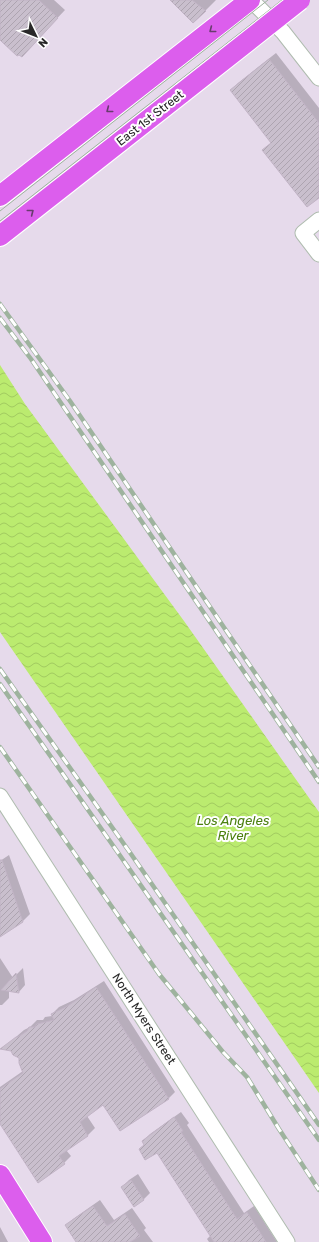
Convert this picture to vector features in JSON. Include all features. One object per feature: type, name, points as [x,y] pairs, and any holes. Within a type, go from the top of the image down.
[{"type":"main road","name":"East 1st Street","points":[[0,236],[300,0]]},
{"type":"main road","points":[[0,196],[254,4]]},
{"type":"main road","points":[[3,1185],[42,1242]]},
{"type":"street","points":[[254,4],[283,32],[319,78]]},
{"type":"street","points":[[319,220],[303,233],[319,254]]},
{"type":"street","name":"North Myers Street","points":[[0,796],[287,1242]]},
{"type":"water","name":"Los Angeles River","points":[[0,365],[25,404],[184,621],[319,812],[319,1093],[0,632]]},
{"type":"building","points":[[0,0],[39,0],[58,18],[22,57],[19,55],[17,56],[0,40]]},
{"type":"building","points":[[170,0],[192,0],[206,11],[193,23]]},
{"type":"building","points":[[269,59],[319,123],[319,198],[307,207],[262,150],[271,143],[230,90]]},
{"type":"building","points":[[0,860],[2,860],[23,922],[0,937]]},
{"type":"building","points":[[16,973],[19,993],[1,990]]},
{"type":"building","points":[[96,987],[169,1099],[120,1131],[103,1105],[80,1122],[88,1136],[59,1156],[65,1164],[38,1183],[0,1124],[0,1089],[23,1073],[19,1063],[19,1058],[13,1055],[11,1051],[0,1049],[27,1031],[29,1027],[35,1027],[37,1024],[54,1020],[51,1014],[66,1007]]},
{"type":"building","points":[[174,1117],[183,1131],[181,1132],[237,1219],[247,1212],[266,1242],[214,1242],[157,1153],[145,1160],[139,1149],[144,1145],[142,1141]]},
{"type":"building","points":[[131,1180],[144,1200],[134,1207],[121,1187]]},
{"type":"building","points":[[93,1206],[107,1226],[125,1214],[140,1236],[130,1242],[76,1242],[65,1225]]},
{"type":"tram line","points":[[0,211],[268,0]]},
{"type":"tram line","points":[[0,221],[282,0]]},
{"type":"railway","points":[[0,304],[70,401],[319,767]]},
{"type":"railway","points":[[0,318],[31,359],[319,782]]},
{"type":"railway","points":[[0,669],[131,854],[319,1125]]},
{"type":"railway","points":[[0,684],[319,1140]]},
{"type":"railway","points":[[0,747],[159,974],[223,1052],[247,1077],[319,1190]]}]
